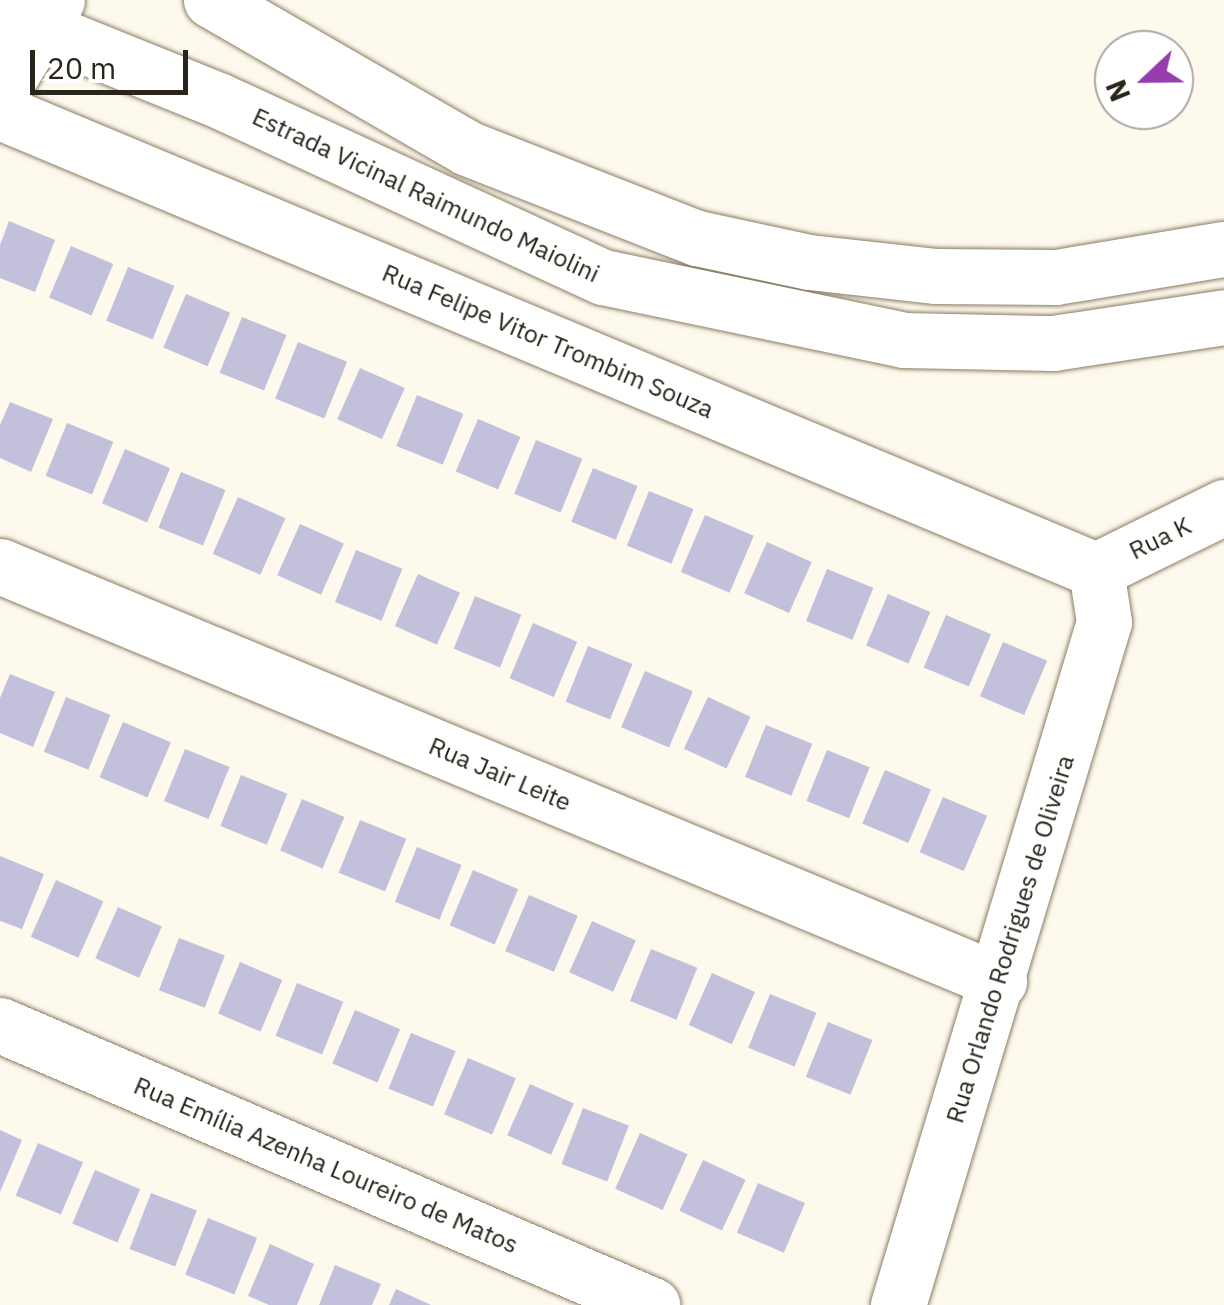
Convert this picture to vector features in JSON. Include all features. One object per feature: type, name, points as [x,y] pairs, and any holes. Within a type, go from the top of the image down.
[{"type":"street","points":[[211,0],[467,148],[697,238],[809,262],[936,276],[1056,277],[1224,249]]},
{"type":"street","points":[[0,93],[32,14]]},
{"type":"street","name":"Estrada Vicinal Raimundo Maiolini","points":[[32,14],[603,277],[746,312],[904,340],[1053,343],[1224,317]]},
{"type":"street","name":"Rua Felipe Vitor Trombim Souza","points":[[0,112],[1096,570]]},
{"type":"street","name":"Rua K","points":[[1096,570],[1224,506]]},
{"type":"street","name":"Rua Jair Leite","points":[[0,566],[999,981]]},
{"type":"street","name":"Rua Orlando Rodrigues de Oliveira","points":[[898,1305],[999,981],[1104,622],[1096,570]]},
{"type":"street","name":"Rua Emília Azenha Loureiro de Matos","points":[[0,1026],[652,1305]]},
{"type":"building","points":[[9,221],[55,240],[35,292],[0,278],[0,245]]},
{"type":"building","points":[[71,246],[113,264],[91,316],[49,298]]},
{"type":"building","points":[[128,267],[174,286],[153,340],[106,321]]},
{"type":"building","points":[[186,294],[230,313],[208,366],[163,347]]},
{"type":"building","points":[[242,317],[287,335],[264,391],[220,373]]},
{"type":"building","points":[[298,342],[347,362],[324,418],[275,399]]},
{"type":"building","points":[[360,368],[405,388],[382,439],[337,419]]},
{"type":"building","points":[[417,395],[463,414],[443,465],[396,446]]},
{"type":"building","points":[[10,402],[53,419],[31,472],[0,458],[0,425]]},
{"type":"building","points":[[478,419],[520,437],[498,489],[456,471]]},
{"type":"building","points":[[67,423],[113,442],[92,495],[46,476]]},
{"type":"building","points":[[536,440],[582,459],[561,513],[514,494]]},
{"type":"building","points":[[125,449],[170,468],[147,522],[102,503]]},
{"type":"building","points":[[593,468],[638,486],[616,540],[571,522]]},
{"type":"building","points":[[181,472],[226,490],[203,546],[159,528]]},
{"type":"building","points":[[649,491],[694,509],[671,564],[627,546]]},
{"type":"building","points":[[238,497],[286,518],[260,575],[213,554]]},
{"type":"building","points":[[705,515],[754,536],[730,593],[681,572]]},
{"type":"building","points":[[300,524],[344,544],[321,595],[277,575]]},
{"type":"building","points":[[767,542],[812,562],[789,613],[744,593]]},
{"type":"building","points":[[356,550],[402,569],[381,621],[335,602]]},
{"type":"building","points":[[827,569],[873,588],[852,640],[806,621]]},
{"type":"building","points":[[418,574],[460,593],[437,645],[395,626]]},
{"type":"building","points":[[888,594],[930,612],[908,664],[866,646]]},
{"type":"building","points":[[475,596],[521,615],[500,668],[454,649]]},
{"type":"building","points":[[946,615],[991,634],[969,687],[924,667]]},
{"type":"building","points":[[533,623],[577,642],[554,697],[510,678]]},
{"type":"building","points":[[1003,642],[1047,661],[1024,715],[980,696]]},
{"type":"building","points":[[588,646],[633,664],[610,720],[566,702]]},
{"type":"building","points":[[645,671],[693,691],[669,747],[621,727]]},
{"type":"building","points":[[10,674],[55,692],[33,747],[0,733],[0,698]]},
{"type":"building","points":[[66,697],[111,715],[88,770],[44,752]]},
{"type":"building","points":[[708,697],[751,717],[727,769],[684,749]]},
{"type":"building","points":[[123,722],[171,742],[147,798],[100,777]]},
{"type":"building","points":[[766,725],[812,744],[791,796],[745,777]]},
{"type":"building","points":[[185,749],[230,767],[209,819],[164,801]]},
{"type":"building","points":[[827,750],[870,767],[849,818],[806,801]]},
{"type":"building","points":[[885,770],[931,790],[908,843],[862,823]]},
{"type":"building","points":[[241,775],[287,794],[267,845],[220,826]]},
{"type":"building","points":[[943,797],[987,816],[964,871],[920,852]]},
{"type":"building","points":[[302,799],[344,817],[322,869],[280,851]]},
{"type":"building","points":[[360,820],[406,839],[385,892],[339,873]]},
{"type":"building","points":[[417,847],[462,865],[439,920],[395,902]]},
{"type":"building","points":[[0,856],[44,874],[22,929],[0,921]]},
{"type":"building","points":[[473,870],[518,889],[495,944],[450,925]]},
{"type":"building","points":[[56,880],[104,901],[78,958],[31,937]]},
{"type":"building","points":[[529,895],[578,916],[554,972],[505,951]]},
{"type":"building","points":[[118,907],[162,927],[139,978],[95,958]]},
{"type":"building","points":[[592,921],[636,941],[613,992],[569,972]]},
{"type":"building","points":[[179,938],[225,956],[205,1008],[159,990]]},
{"type":"building","points":[[651,949],[697,968],[676,1020],[630,1001]]},
{"type":"building","points":[[240,962],[282,980],[260,1032],[218,1014]]},
{"type":"building","points":[[712,973],[755,992],[732,1044],[689,1025]]},
{"type":"building","points":[[297,983],[343,1002],[322,1055],[276,1036]]},
{"type":"building","points":[[770,994],[816,1013],[795,1067],[748,1048]]},
{"type":"building","points":[[355,1010],[400,1029],[377,1083],[332,1063]]},
{"type":"building","points":[[828,1022],[873,1040],[850,1095],[806,1077]]},
{"type":"building","points":[[411,1033],[456,1051],[433,1107],[389,1089]]},
{"type":"building","points":[[468,1058],[516,1078],[492,1134],[444,1114]]},
{"type":"building","points":[[530,1084],[574,1104],[551,1155],[507,1135]]},
{"type":"building","points":[[583,1108],[629,1126],[607,1182],[561,1164]]},
{"type":"building","points":[[0,1130],[22,1140],[0,1192]]},
{"type":"building","points":[[640,1133],[688,1154],[663,1210],[615,1189]]},
{"type":"building","points":[[38,1143],[83,1162],[61,1215],[16,1195]]},
{"type":"building","points":[[703,1160],[746,1180],[722,1231],[679,1211]]},
{"type":"building","points":[[95,1170],[140,1189],[117,1243],[72,1223]]},
{"type":"building","points":[[758,1183],[805,1203],[784,1253],[737,1233]]},
{"type":"building","points":[[151,1193],[197,1211],[175,1267],[129,1249]]},
{"type":"building","points":[[208,1218],[257,1238],[234,1294],[185,1275]]},
{"type":"building","points":[[270,1244],[314,1264],[297,1305],[269,1305],[248,1296]]},
{"type":"building","points":[[335,1265],[381,1284],[372,1305],[319,1305]]},
{"type":"building","points":[[396,1289],[431,1305],[389,1305]]}]
